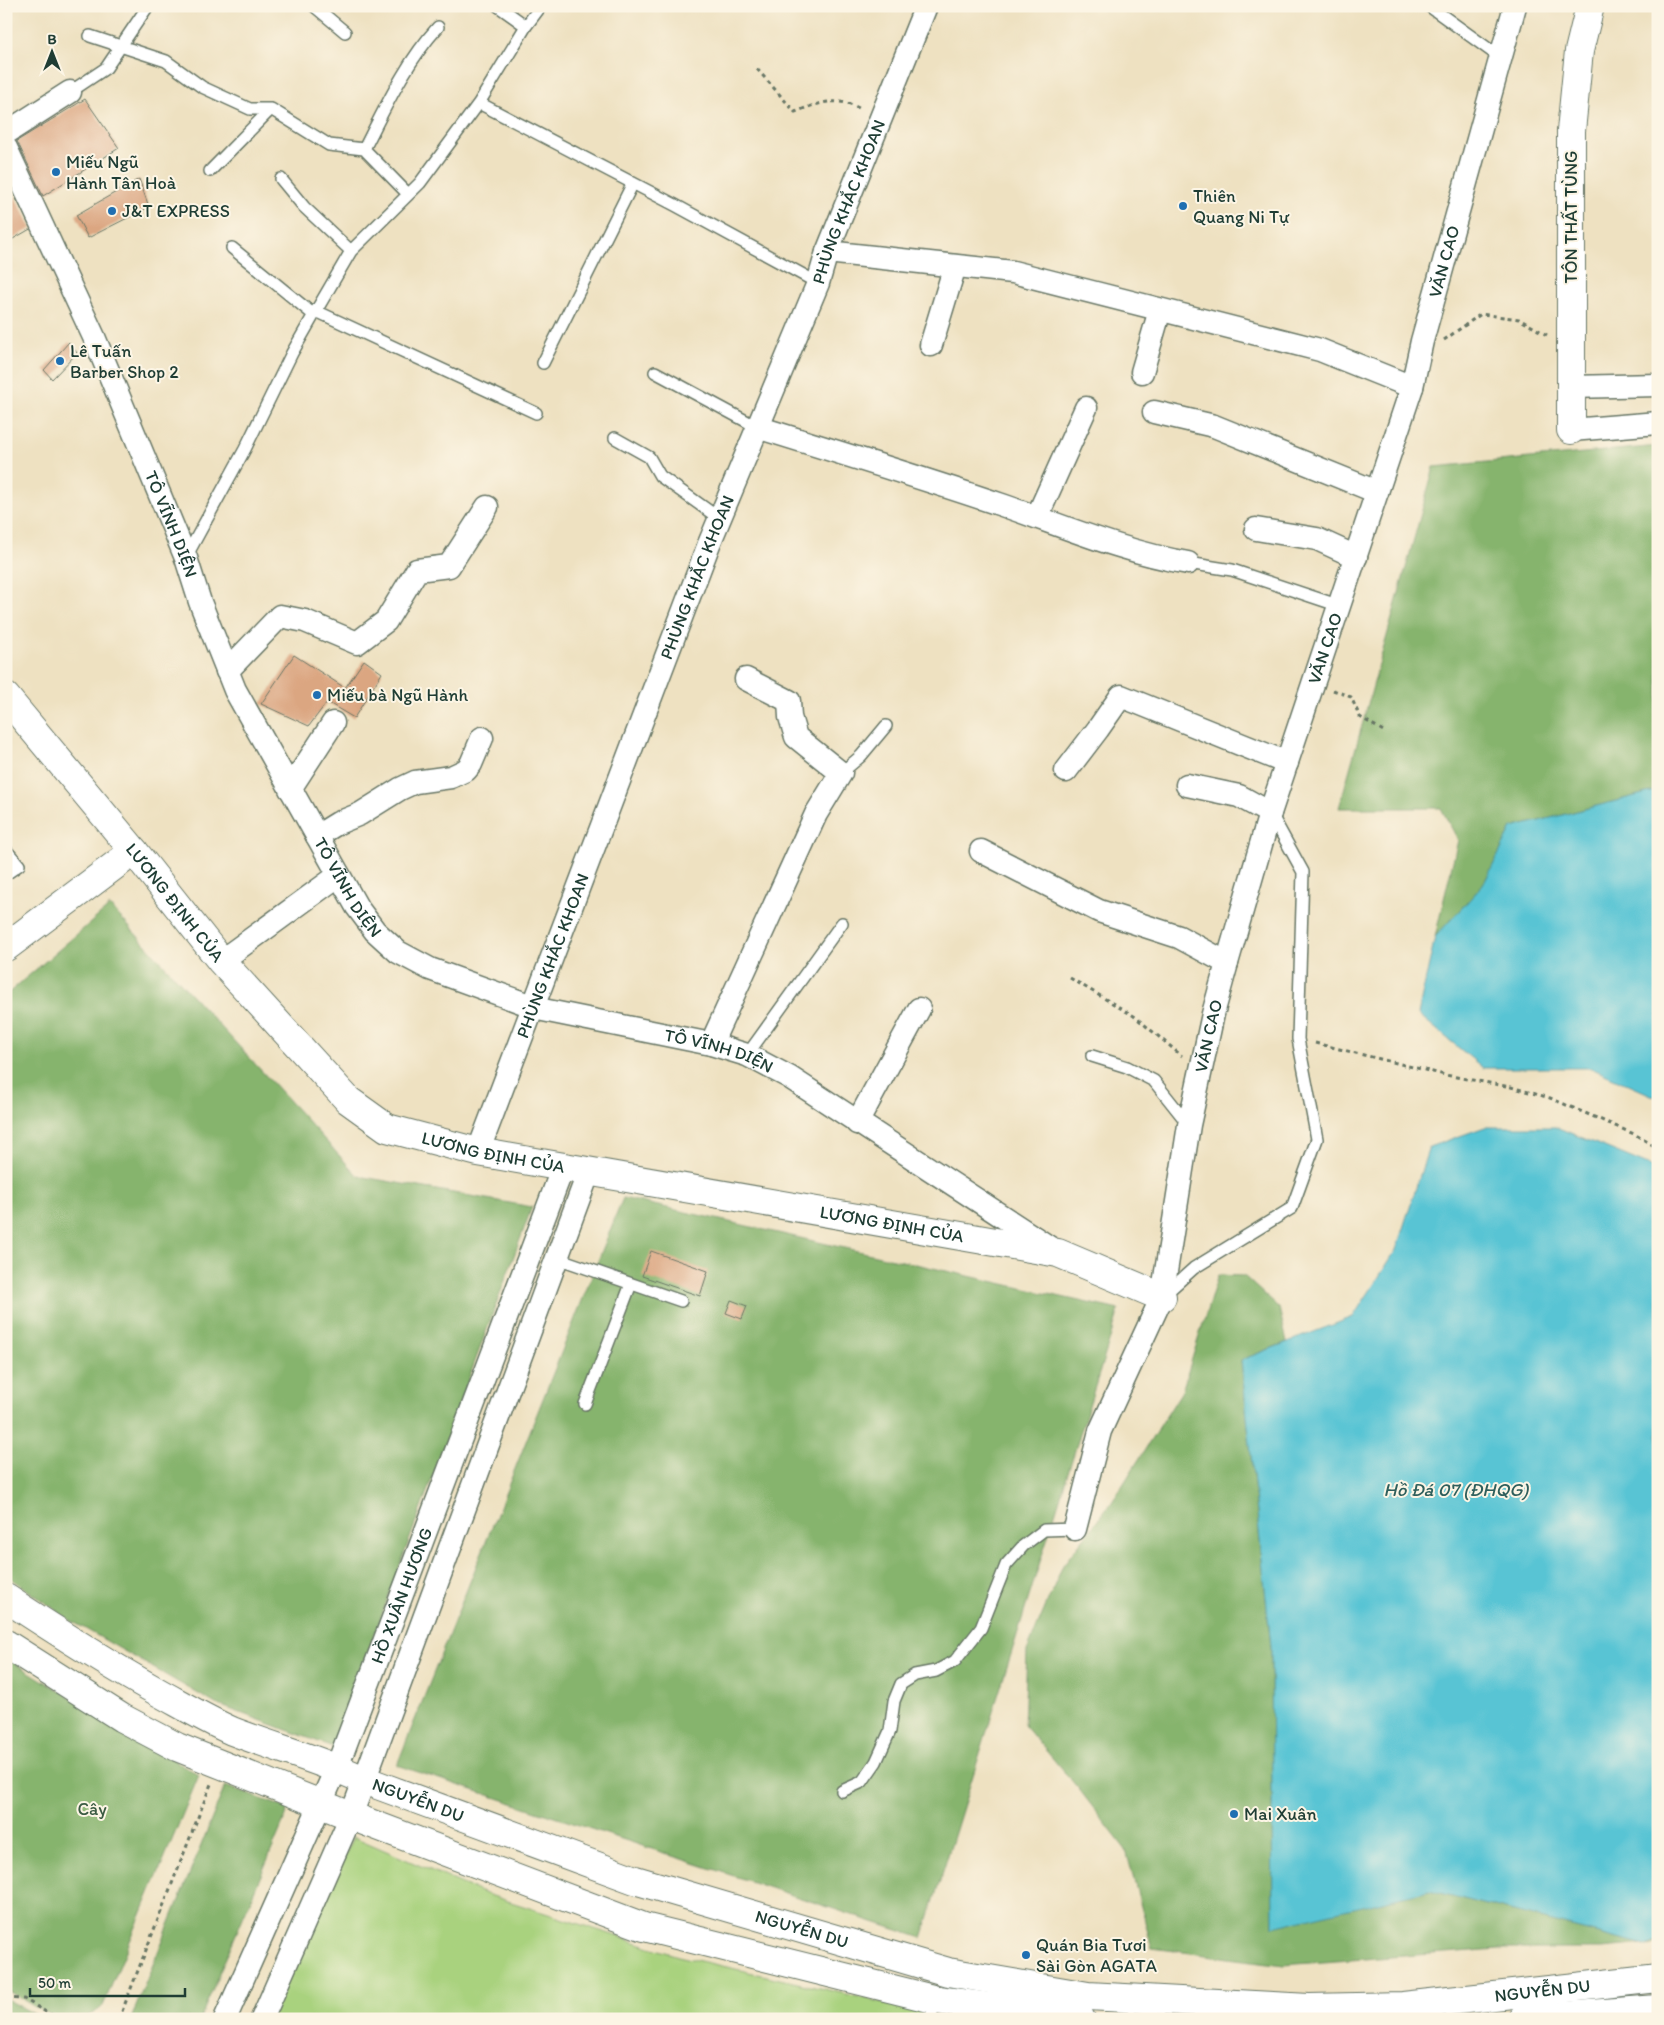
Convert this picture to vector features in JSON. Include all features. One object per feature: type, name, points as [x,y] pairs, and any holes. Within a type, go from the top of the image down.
[{"type":"street","name":"PHÙNG KHẮC KHOAN","points":[[478,1152],[720,519],[818,283],[827,252],[926,6]]},
{"type":"street","name":"VĂN CAO","points":[[1076,1529],[1100,1431],[1162,1297],[1189,1125],[1202,1072],[1213,1014],[1270,813],[1412,387],[1418,357],[1515,6]]},
{"type":"street","name":"TÔN THẤT TÙNG","points":[[1571,430],[1571,131],[1578,52],[1590,6]]},
{"type":"street","points":[[6,133],[70,92]]},
{"type":"street","name":"TÔ VĨNH DIỆN","points":[[6,148],[94,338],[186,558],[200,602],[235,690],[357,907],[375,931],[398,952],[430,969],[534,1006],[711,1044],[746,1055],[789,1077],[1058,1253]]},
{"type":"street","points":[[827,252],[1013,272],[1320,350],[1412,387]]},
{"type":"street","points":[[931,345],[955,266]]},
{"type":"street","points":[[1142,372],[1160,310]]},
{"type":"street","points":[[1571,387],[1658,385]]},
{"type":"street","points":[[1037,517],[1086,408]]},
{"type":"street","points":[[1154,412],[1214,426],[1378,492]]},
{"type":"street","points":[[1571,430],[1658,423]]},
{"type":"street","points":[[757,427],[1037,517],[1099,539],[1168,560],[1188,563]]},
{"type":"street","points":[[228,671],[280,616],[305,621],[357,643],[386,621],[417,570],[449,566],[487,507]]},
{"type":"street","points":[[1256,529],[1317,540],[1356,557]]},
{"type":"street","points":[[711,1044],[816,814],[841,774],[796,737],[790,717],[789,700],[746,679]]},
{"type":"street","points":[[1066,771],[1098,730],[1121,696],[1287,763]]},
{"type":"street","name":"LƯƠNG ĐỊNH CỦA","points":[[6,697],[134,851],[221,961],[348,1100],[387,1128],[478,1152],[1058,1253],[1162,1297]]},
{"type":"street","points":[[290,789],[333,722]]},
{"type":"street","points":[[317,836],[338,823],[360,814],[414,782],[451,777],[466,770],[471,764],[482,738]]},
{"type":"street","points":[[1187,784],[1239,796],[1270,813]]},
{"type":"street","points":[[6,947],[134,851]]},
{"type":"street","points":[[981,851],[1099,912],[1179,937],[1227,964]]},
{"type":"street","points":[[221,961],[339,875]]},
{"type":"street","points":[[857,1123],[919,1009]]},
{"type":"street","name":"HỒ XUÂN HƯƠNG","points":[[262,2019],[351,1816],[557,1258],[576,1169]]},
{"type":"street","name":"HỒ XUÂN HƯƠNG","points":[[225,2019],[337,1767],[576,1169]]},
{"type":"street","name":"NGUYỄN DU","points":[[6,1598],[48,1627],[125,1673],[231,1730],[337,1767],[364,1780],[635,1880],[948,1972],[1088,1996],[1309,2008],[1403,2006],[1658,1978]]},
{"type":"street","name":"NGUYỄN DU","points":[[6,1644],[122,1718],[177,1747],[218,1765],[644,1927],[934,2010],[1081,2019]]},
{"type":"street","points":[[218,1765],[231,1730]]},
{"type":"street","points":[[934,2010],[948,1972]]},
{"type":"street","name":"NGUYỄN DU","points":[[1522,2019],[1658,2009]]},
{"type":"lane","points":[[70,92],[106,68],[148,6]]},
{"type":"lane","points":[[314,6],[346,32]]},
{"type":"lane","points":[[498,6],[526,26]]},
{"type":"lane","points":[[186,558],[245,449],[292,353],[351,251],[420,183],[479,103],[526,26],[541,6]]},
{"type":"lane","points":[[1429,6],[1501,58]]},
{"type":"lane","points":[[364,149],[391,97],[426,40],[438,27]]},
{"type":"lane","points":[[90,36],[166,61],[202,87],[250,109],[271,109],[329,145],[364,149],[408,194]]},
{"type":"lane","points":[[479,103],[633,183],[818,283]]},
{"type":"lane","points":[[210,171],[271,109]]},
{"type":"lane","points":[[280,179],[304,207],[351,251]]},
{"type":"lane","points":[[544,363],[633,183]]},
{"type":"lane","points":[[232,248],[315,313],[536,413]]},
{"type":"lane","points":[[655,372],[757,427]]},
{"type":"lane","points":[[615,438],[649,457],[660,476],[720,519]]},
{"type":"lane","points":[[1188,563],[1232,570],[1340,606]]},
{"type":"lane","points":[[841,774],[861,756],[886,726]]},
{"type":"lane","points":[[1162,1297],[1194,1268],[1292,1208],[1317,1139],[1298,1039],[1303,872],[1270,813]]},
{"type":"lane","points":[[6,850],[19,865],[6,874]]},
{"type":"lane","points":[[746,1055],[842,923]]},
{"type":"lane","points":[[1092,1056],[1127,1067],[1154,1082],[1189,1125]]},
{"type":"lane","points":[[557,1258],[680,1301]]},
{"type":"lane","points":[[585,1404],[631,1284]]},
{"type":"lane","points":[[842,1791],[862,1782],[876,1762],[890,1730],[894,1701],[901,1684],[915,1676],[936,1671],[955,1661],[981,1628],[1006,1565],[1023,1546],[1044,1530],[1076,1529]]},
{"type":"path","points":[[757,69],[795,112],[825,101],[855,106],[880,121]]},
{"type":"path","points":[[1418,357],[1481,314],[1519,319],[1550,336]]},
{"type":"path","points":[[1315,681],[1351,697],[1360,717],[1385,732]]},
{"type":"path","points":[[1070,978],[1092,989],[1134,1016],[1202,1072]]},
{"type":"path","points":[[1298,1039],[1444,1075],[1511,1087],[1550,1098],[1634,1134],[1658,1148]]},
{"type":"path","points":[[119,2019],[218,1765]]},
{"type":"path","points":[[6,1998],[24,1999],[58,2019]]},
{"type":"green space","points":[[1658,446],[1658,790],[1512,828],[1483,885],[1435,937],[1458,840],[1441,808],[1339,808],[1434,467]]},
{"type":"green space","points":[[110,906],[358,1176],[532,1207],[333,1747],[216,1704],[70,1620],[6,1575],[6,995]]},
{"type":"green space","points":[[623,1198],[1119,1310],[922,1938],[397,1765]]},
{"type":"green space","points":[[1218,1275],[1244,1276],[1279,1308],[1287,1342],[1241,1360],[1271,1646],[1273,1926],[1429,1890],[1643,1945],[1602,1949],[1498,1949],[1283,1965],[1152,1948],[1126,1850],[1078,1788],[1024,1725],[1027,1651],[1063,1565],[1112,1502],[1182,1391]]},
{"type":"green space","name":"Cây","points":[[6,1658],[199,1775],[103,2006],[88,2016],[76,2019],[70,2020],[53,2016],[6,1990]]},
{"type":"green space","points":[[225,1786],[289,1809],[200,2019],[131,2019]]},
{"type":"green space","points":[[354,1837],[483,1893],[678,1956],[925,2012],[921,2019],[263,2019]]},
{"type":"green space","points":[[1658,1940],[1658,1944],[1647,1945]]},
{"type":"green space","points":[[6,1999],[44,2019],[6,2019]]},
{"type":"water","points":[[1658,790],[1658,1098],[1591,1068],[1483,1068],[1418,1014],[1435,937],[1483,885],[1512,828]]},
{"type":"water","name":"Hồ Đá 07 (ĐHQG)","points":[[1485,1127],[1556,1127],[1658,1169],[1658,1940],[1645,1946],[1429,1890],[1273,1927],[1271,1646],[1241,1360],[1353,1317],[1396,1250],[1429,1147]]},
{"type":"building","name":"Miếu Ngũ Hành Tân Hoà","points":[[85,99],[119,148],[43,196],[17,141]]},
{"type":"building","name":"J&T EXPRESS","points":[[139,179],[149,207],[88,238],[76,215]]},
{"type":"building","points":[[6,180],[32,228],[6,243]]},
{"type":"building","name":"Lê Tuấn Barber Shop 2","points":[[69,342],[77,353],[52,379],[44,370]]},
{"type":"building","name":"Miếu bà Ngũ Hành","points":[[294,655],[345,688],[364,660],[382,673],[354,718],[327,702],[309,726],[261,704]]},
{"type":"building","points":[[651,1251],[708,1271],[700,1296],[642,1276]]},
{"type":"building","points":[[731,1300],[747,1306],[742,1319],[726,1313]]},
{"type":"place","name":"Miếu Ngũ Hành Tân Hoà","points":[[56,172]]},
{"type":"place","name":"Thiên Quang Ni Tự","points":[[1183,206]]},
{"type":"place","name":"J&T EXPRESS","points":[[112,211]]},
{"type":"place","name":"Lê Tuấn Barber Shop 2","points":[[60,361]]},
{"type":"place","name":"Miếu bà Ngũ Hành","points":[[317,695]]},
{"type":"place","name":"Mai Xuân","points":[[1234,1814]]},
{"type":"place","name":"Quán Bia Tươi Sài Gòn AGATA","points":[[1026,1955]]}]
